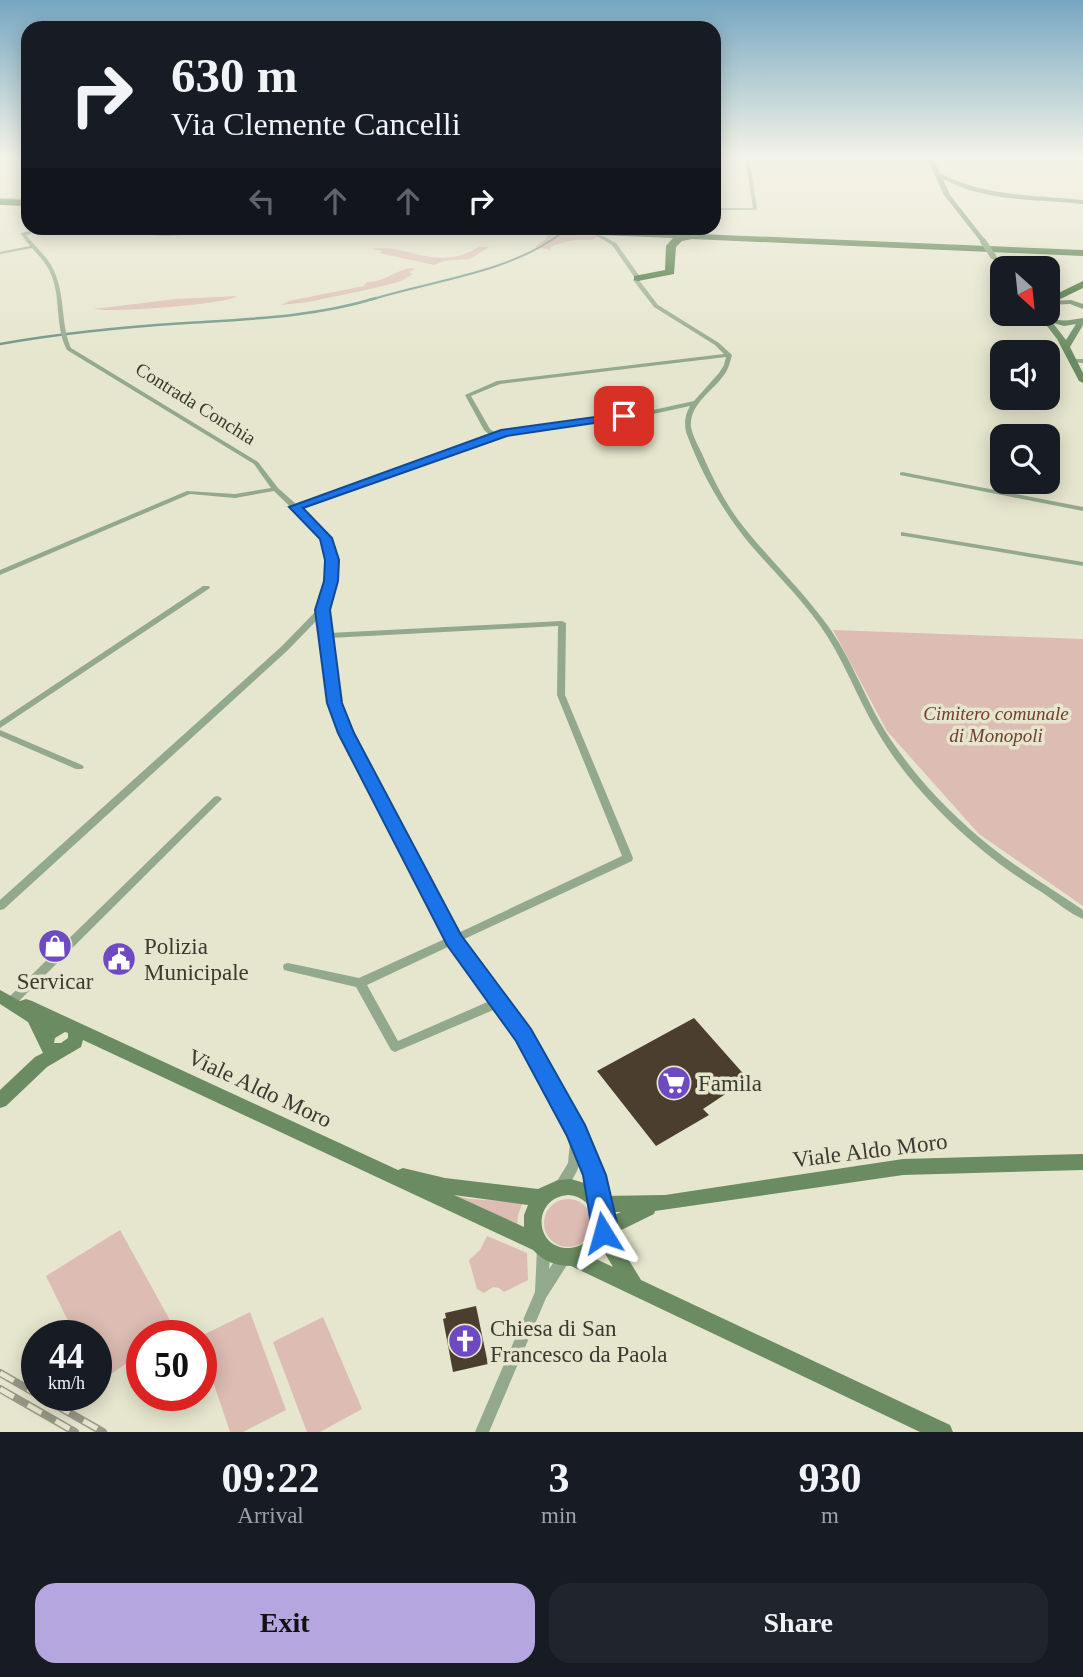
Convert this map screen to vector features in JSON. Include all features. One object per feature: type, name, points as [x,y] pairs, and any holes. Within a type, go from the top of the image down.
[{"type":"highway","points":[[634,235],[651,236],[671,246]]},
{"type":"highway","points":[[652,235],[1083,253]]},
{"type":"highway","points":[[711,235],[1083,253]]},
{"type":"highway","points":[[634,279],[670,272],[671,246],[685,237],[759,239]]},
{"type":"highway","points":[[1060,293],[1081,285]]},
{"type":"highway","points":[[1081,285],[1077,295],[1081,306]]},
{"type":"main road","points":[[968,223],[993,256]]},
{"type":"main road","points":[[1060,297],[1081,306]]},
{"type":"main road","points":[[1060,303],[1081,306]]},
{"type":"main road","points":[[1060,322],[1083,320]]},
{"type":"main road","points":[[1066,347],[1083,320]]},
{"type":"main road","points":[[1050,326],[1066,347],[1083,381]]},
{"type":"main road","points":[[6,999],[34,1017],[53,1050],[65,1049]]},
{"type":"main road","name":"Viale Aldo Moro","points":[[6,999],[28,1005],[128,1055],[542,1245]]},
{"type":"main road","points":[[0,1101],[41,1062],[65,1049],[77,1038],[73,1028],[54,1029],[13,1087]]},
{"type":"main road","name":"Viale Aldo Moro","points":[[65,1049],[101,1048],[128,1055]]},
{"type":"main road","name":"Viale Aldo Moro","points":[[603,1231],[642,1209],[665,1203],[903,1167],[1083,1162]]},
{"type":"main road","name":"Viale Aldo Moro","points":[[371,1167],[445,1186],[541,1198]]},
{"type":"main road","points":[[567,1256],[590,1250],[603,1231],[604,1212],[599,1204],[581,1189],[559,1188],[541,1198],[531,1216],[534,1236],[557,1255],[567,1256],[634,1286],[943,1432]]},
{"type":"main road","name":"Viale Aldo Moro","points":[[599,1204],[665,1203]]},
{"type":"main road","points":[[603,1231],[634,1286]]},
{"type":"street","points":[[25,236],[29,235]]},
{"type":"street","points":[[602,235],[614,244],[634,279],[656,306],[729,355]]},
{"type":"street","name":"Contrada Conchia","points":[[25,236],[31,247],[50,266],[55,277],[63,334],[69,349],[256,463],[276,489],[326,538],[332,560],[331,581],[322,610],[335,703],[346,733],[454,940],[524,1035],[577,1132],[594,1175],[599,1204]]},
{"type":"street","points":[[0,253],[31,247]]},
{"type":"street","points":[[729,355],[726,366],[688,413],[688,426],[705,472],[726,509],[766,561],[819,619],[881,731],[904,763],[976,840],[1083,915]]},
{"type":"street","points":[[496,436],[487,430],[468,395],[499,382],[729,355]]},
{"type":"street","points":[[1072,360],[1083,361]]},
{"type":"street","points":[[295,507],[496,436],[527,428],[670,411],[696,402]]},
{"type":"street","points":[[670,411],[688,413]]},
{"type":"street","points":[[902,474],[1083,509]]},
{"type":"street","points":[[0,573],[189,492],[234,496],[276,489]]},
{"type":"street","points":[[904,534],[1083,564]]},
{"type":"street","points":[[0,725],[206,588]]},
{"type":"street","points":[[0,906],[285,648],[322,610]]},
{"type":"street","points":[[288,967],[359,983],[628,858],[561,695],[562,623],[325,636]]},
{"type":"street","points":[[0,733],[79,767]]},
{"type":"street","points":[[6,999],[217,799]]},
{"type":"street","points":[[359,983],[395,1047],[500,1002]]},
{"type":"street","points":[[559,1188],[574,1164],[577,1132]]},
{"type":"street","points":[[541,1293],[542,1245]]},
{"type":"street","points":[[482,1432],[541,1293],[567,1256]]},
{"type":"green space","points":[[546,235],[597,237],[592,240],[566,242],[550,247],[551,250],[535,247],[547,238]]},
{"type":"green space","points":[[479,247],[489,247],[470,259],[444,261],[434,265],[379,253],[382,251],[372,249],[385,248],[423,256],[449,257]]},
{"type":"green space","points":[[415,269],[409,272],[413,274],[399,282],[308,302],[281,305],[289,301],[364,286],[367,282]]},
{"type":"green space","points":[[237,296],[214,302],[169,307],[94,309],[175,299]]},
{"type":"green space","name":"Cimitero comunale di Monopoli","points":[[833,630],[1083,639],[1083,906],[979,834],[887,731]]},
{"type":"green space","points":[[444,1193],[470,1199],[523,1202],[517,1228]]},
{"type":"green space","points":[[568,1199],[585,1206],[592,1223],[585,1240],[568,1247],[551,1240],[544,1223],[551,1206]]},
{"type":"green space","points":[[120,1230],[170,1320],[126,1320],[126,1364],[112,1373],[112,1320],[68,1320],[46,1276]]},
{"type":"green space","points":[[487,1236],[527,1253],[528,1280],[504,1292],[493,1287],[484,1293],[477,1289],[469,1260],[480,1250]]},
{"type":"green space","points":[[250,1312],[286,1410],[243,1432],[230,1432],[217,1393],[217,1328]]},
{"type":"green space","points":[[323,1317],[362,1409],[320,1432],[307,1432],[273,1342]]},
{"type":"building","name":"Famila","points":[[694,1018],[748,1079],[703,1109],[709,1115],[656,1146],[597,1071]]},
{"type":"building","name":"Chiesa di San Francesco da Paola","points":[[476,1306],[488,1364],[453,1372],[443,1319],[446,1318],[445,1313]]},
{"type":"waterway","points":[[370,300],[468,275],[516,259],[559,235]]},
{"type":"waterway","points":[[0,344],[116,329],[306,313],[376,298]]},
{"type":"railway","points":[[0,1373],[103,1432]]},
{"type":"railway","points":[[0,1389],[75,1432]]},
{"type":"place","name":"Servicar","points":[[55,946]]},
{"type":"place","name":"Polizia Municipale","points":[[119,959]]},
{"type":"place","name":"Famila","points":[[674,1083]]},
{"type":"place","name":"Chiesa di San Francesco da Paola","points":[[465,1341]]},
{"type":"route","points":[[603,1233],[604,1212],[599,1203],[594,1175],[577,1132],[524,1035],[454,940],[346,733],[335,703],[322,610],[331,581],[332,560],[326,538],[295,507],[505,432],[624,416]]}]
